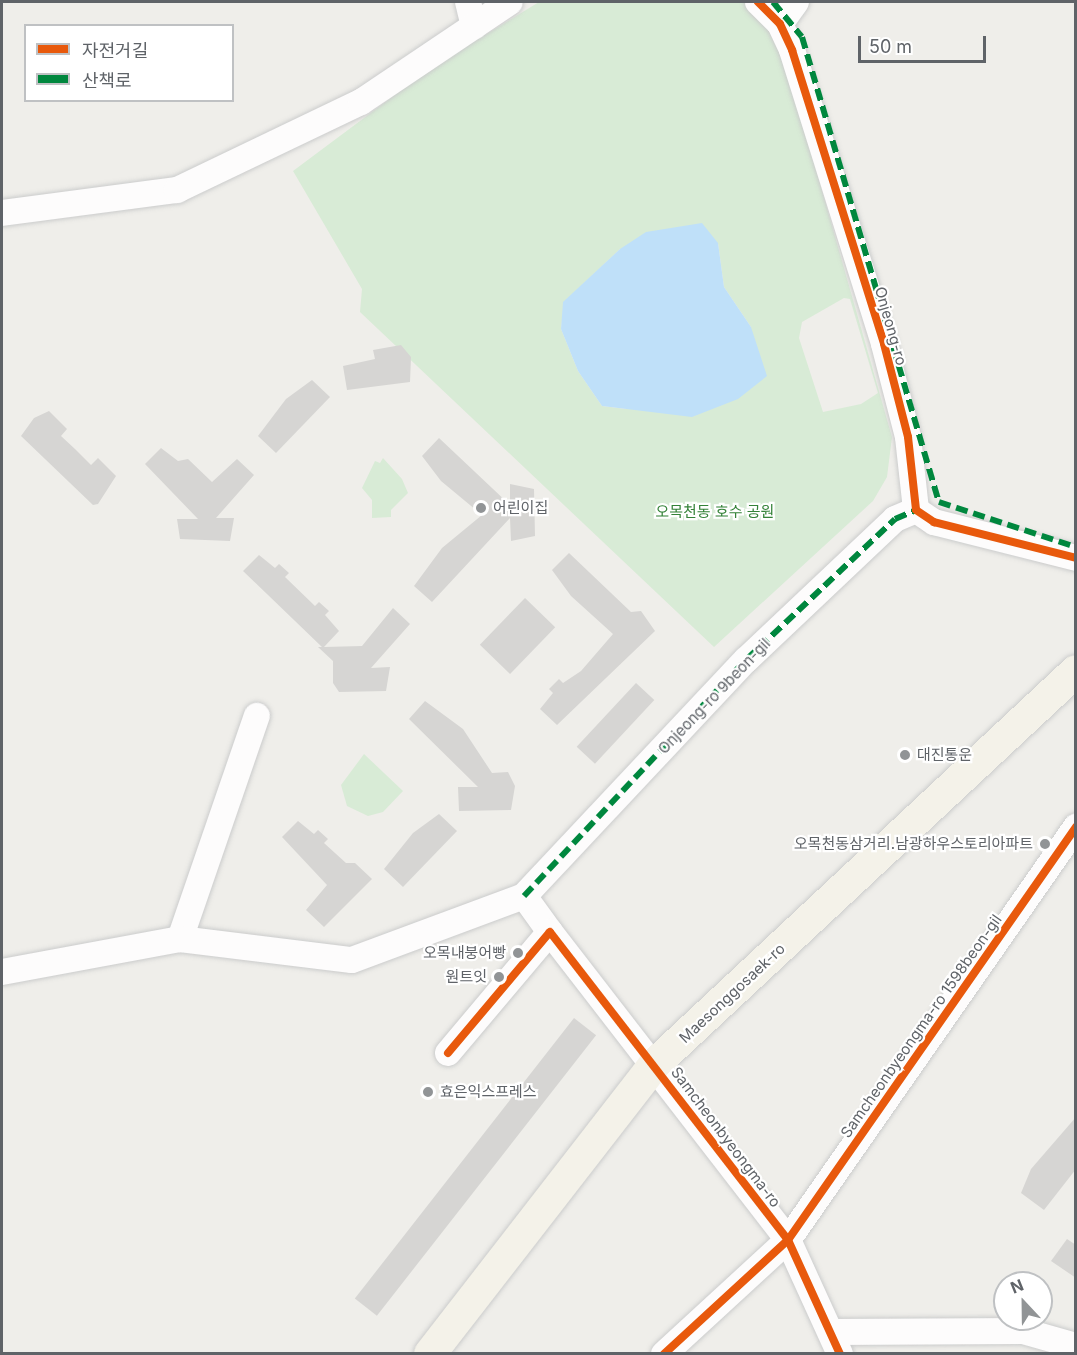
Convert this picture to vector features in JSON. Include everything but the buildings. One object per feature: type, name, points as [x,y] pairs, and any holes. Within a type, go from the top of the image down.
[{"type":"main road","name":"Maesonggosaek-ro","points":[[430,1353],[654,1065],[1072,676]]},
{"type":"street","points":[[2,213],[177,190],[361,102],[471,14],[510,2]]},
{"type":"street","name":"Onjeong-ro","points":[[758,2],[780,24],[884,344],[908,437],[916,510]]},
{"type":"street","points":[[780,24],[796,2]]},
{"type":"street","points":[[916,510],[934,522],[1076,558]]},
{"type":"street","name":"Onjeong-ro 9beon-gil","points":[[524,896],[746,660],[895,519],[916,510]]},
{"type":"street","points":[[180,939],[257,716]]},
{"type":"street","name":"Samcheonbyeongma-ro 1598beon-gil","points":[[664,1353],[788,1240],[1076,827]]},
{"type":"street","points":[[2,972],[180,939],[352,960],[524,896]]},
{"type":"street","name":"Samcheonbyeongma-ro","points":[[524,896],[788,1240],[836,1343]]},
{"type":"street","points":[[448,1053],[550,932]]},
{"type":"street","points":[[836,1343],[1023,1331],[1076,1346]]},
{"type":"green space","name":"오목천동 호수 공원","points":[[539,2],[744,2],[780,43],[892,437],[887,477],[873,501],[714,647],[360,312],[362,289],[293,171],[431,68]],"holes":[[[718,243],[724,287],[751,327],[626,409],[602,406],[578,371],[561,329],[564,302],[620,249]],[[844,298],[850,299],[878,393],[861,404],[823,412],[799,338],[802,322]]]},
{"type":"green space","points":[[383,458],[402,479],[408,493],[391,510],[391,517],[372,518],[372,500],[362,488],[375,461],[380,463]]},
{"type":"green space","points":[[364,754],[403,791],[383,812],[368,816],[347,806],[341,785]]},
{"type":"water","points":[[702,223],[718,243],[724,287],[751,327],[767,376],[738,399],[692,417],[602,406],[578,371],[561,329],[563,302],[620,249],[646,232]]},
{"type":"marked path","points":[[773,2],[802,37],[939,502],[1076,547]]},
{"type":"marked path","points":[[524,896],[746,660],[895,519],[916,510]]},
{"type":"cycle path","points":[[758,2],[780,24],[792,50],[884,344],[908,437],[916,510],[934,522],[1076,558]]},
{"type":"cycle path","points":[[664,1354],[788,1240],[1076,827]]},
{"type":"cycle path","points":[[448,1053],[550,932],[788,1240],[840,1354]]},
{"type":"place","name":"어린이집","points":[[481,508]]},
{"type":"place","name":"대진통운","points":[[905,755]]},
{"type":"place","name":"오목천동삼거리.남광하우스토리아파트","points":[[1045,844]]},
{"type":"place","name":"오목내붕어빵","points":[[518,953]]},
{"type":"place","name":"원트잇","points":[[499,977]]},
{"type":"place","name":"효은익스프레스","points":[[428,1092]]}]
